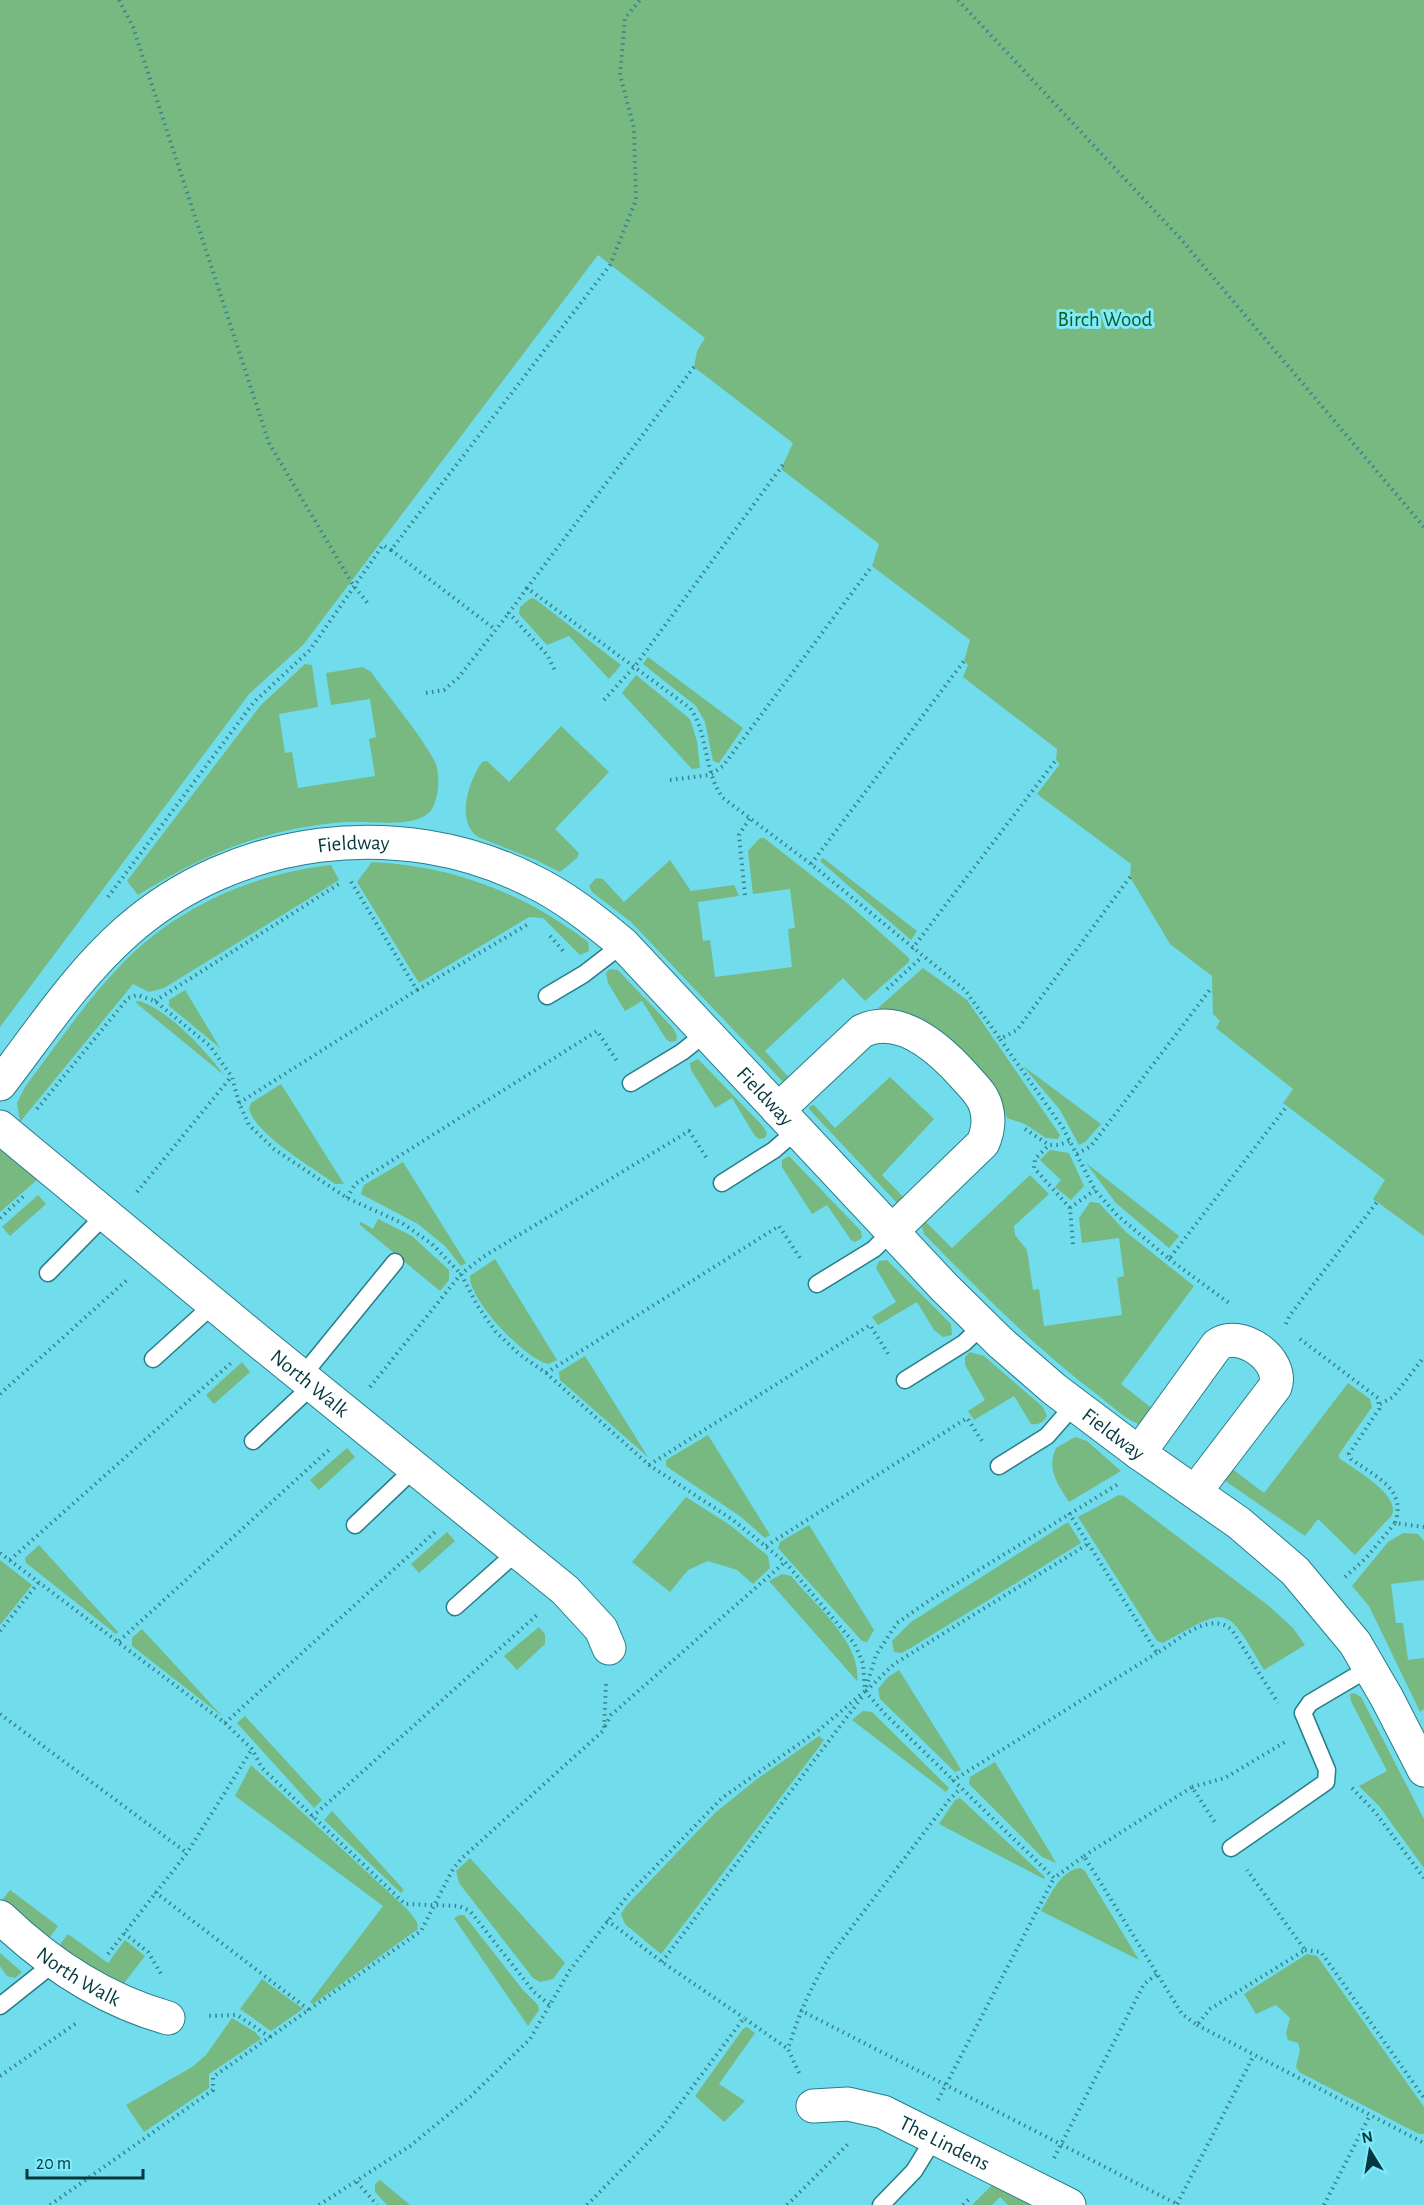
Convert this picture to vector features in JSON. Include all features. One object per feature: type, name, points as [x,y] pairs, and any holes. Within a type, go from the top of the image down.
[{"type":"street","name":"Fieldway","points":[[0,1084],[80,980],[128,929],[192,885],[225,869],[295,848],[366,842],[404,844],[458,853],[530,880],[564,899],[622,944],[983,1325],[1074,1405],[1272,1549],[1319,1597],[1371,1667],[1424,1770]]},
{"type":"street","points":[[787,1120],[862,1031],[872,1027],[894,1028],[918,1036],[929,1042],[957,1067],[981,1094],[986,1106],[989,1125],[983,1143],[892,1231]]},
{"type":"street","name":"North Walk","points":[[6,1131],[257,1340],[565,1590],[601,1629],[609,1648]]},
{"type":"street","points":[[1146,1458],[1217,1345],[1223,1340],[1239,1340],[1257,1350],[1276,1370],[1278,1378],[1275,1387],[1196,1492]]},
{"type":"street","name":"North Walk","points":[[0,1917],[54,1963],[104,1994],[168,2018]]},
{"type":"street","name":"The Lindens","points":[[813,2106],[848,2104],[868,2107],[935,2136],[1060,2203]]},
{"type":"lane","points":[[547,996],[584,974],[622,944]]},
{"type":"lane","points":[[631,1083],[682,1052],[706,1033]]},
{"type":"lane","points":[[722,1183],[774,1150],[787,1120]]},
{"type":"lane","points":[[48,1273],[110,1216]]},
{"type":"lane","points":[[817,1284],[874,1248],[892,1231]]},
{"type":"lane","points":[[253,1441],[309,1380],[395,1262]]},
{"type":"lane","points":[[153,1359],[215,1303]]},
{"type":"lane","points":[[905,1380],[964,1343],[983,1325]]},
{"type":"lane","points":[[999,1466],[1047,1436],[1074,1405]]},
{"type":"lane","points":[[355,1525],[416,1467]]},
{"type":"lane","points":[[455,1607],[518,1551]]},
{"type":"lane","points":[[1231,1848],[1322,1787],[1329,1777],[1305,1721],[1310,1703],[1371,1667]]},
{"type":"lane","points":[[0,2006],[54,1963]]},
{"type":"lane","points":[[881,2205],[914,2171],[935,2136]]},
{"type":"path","points":[[119,0],[133,27],[269,442],[353,585],[370,606]]},
{"type":"path","points":[[390,550],[610,265],[636,200],[634,128],[620,75],[625,18],[640,0]]},
{"type":"path","points":[[958,0],[1179,237],[1424,527]]},
{"type":"path","points":[[426,693],[444,690],[459,678],[694,367]]},
{"type":"path","points":[[604,700],[635,666],[785,462]]},
{"type":"path","points":[[102,906],[255,702],[309,650],[383,545],[496,630]]},
{"type":"path","points":[[670,780],[710,775],[723,766],[872,566]]},
{"type":"path","points":[[528,588],[683,702],[695,715],[710,775],[723,798],[811,864],[964,990],[1070,1141],[1095,1190],[1117,1215],[1169,1259],[1236,1309]]},
{"type":"path","points":[[509,613],[548,656],[555,671]]},
{"type":"path","points":[[811,864],[964,661]]},
{"type":"path","points":[[912,949],[1056,760]]},
{"type":"path","points":[[745,895],[738,842],[742,828],[750,818]]},
{"type":"path","points":[[1000,1039],[1017,1029],[1130,877]]},
{"type":"path","points":[[155,1001],[349,878],[417,990]]},
{"type":"path","points":[[238,1102],[417,990],[528,923],[536,922]]},
{"type":"path","points":[[544,930],[584,974]]},
{"type":"path","points":[[1077,1154],[1091,1146],[1212,987]]},
{"type":"path","points":[[6,1131],[128,999],[137,995],[155,1001],[210,1046],[232,1077],[238,1102],[249,1125],[266,1142],[347,1198],[410,1227],[432,1244],[461,1274],[477,1305],[496,1332],[519,1354],[546,1373],[649,1465],[733,1520],[785,1562],[854,1644],[863,1663],[865,1691],[952,1781],[1054,1878]]},
{"type":"path","points":[[347,1198],[355,1184],[597,1031],[631,1083]]},
{"type":"path","points":[[110,1216],[232,1077]]},
{"type":"path","points":[[1169,1259],[1287,1106]]},
{"type":"path","points":[[118,1641],[354,1417],[461,1274],[483,1257],[689,1131],[722,1183]]},
{"type":"path","points":[[1070,1141],[1059,1145],[1049,1145],[1035,1159],[1034,1168],[1070,1208],[1073,1244]]},
{"type":"path","points":[[1070,1208],[1095,1190]]},
{"type":"path","points":[[1284,1334],[1290,1315],[1377,1202]]},
{"type":"path","points":[[546,1373],[779,1226],[817,1284]]},
{"type":"path","points":[[0,1394],[155,1255]]},
{"type":"path","points":[[649,1465],[870,1325],[905,1380]]},
{"type":"path","points":[[1292,1336],[1300,1338],[1378,1398],[1380,1404]]},
{"type":"path","points":[[10,1560],[257,1340]]},
{"type":"path","points":[[1319,1597],[1366,1558],[1395,1522],[1399,1510],[1396,1494],[1351,1459],[1349,1454],[1380,1404],[1394,1397],[1424,1357]]},
{"type":"path","points":[[766,1546],[967,1418],[999,1466]]},
{"type":"path","points":[[662,1962],[865,1691],[876,1655],[897,1623],[1069,1513],[1146,1458]]},
{"type":"path","points":[[225,1723],[463,1506]]},
{"type":"path","points":[[1069,1513],[1157,1653]]},
{"type":"path","points":[[1395,1522],[1424,1527]]},
{"type":"path","points":[[319,2205],[411,2146],[471,2097],[530,2039],[570,1970],[607,1920],[722,1798],[819,1730],[894,1664],[1088,1544]]},
{"type":"path","points":[[0,1553],[225,1723],[252,1749],[262,1768],[405,1904],[459,1906],[470,1911],[534,1992],[550,2005]]},
{"type":"path","points":[[50,2205],[213,2090],[213,2077],[422,1931],[453,1869],[462,1858],[604,1730],[611,1715],[785,1562]]},
{"type":"path","points":[[0,1631],[39,1582]]},
{"type":"path","points":[[312,1816],[565,1590]]},
{"type":"path","points":[[952,1781],[1208,1622],[1224,1623],[1232,1630],[1284,1712],[1305,1721]]},
{"type":"path","points":[[604,1730],[609,1648]]},
{"type":"path","points":[[0,1714],[187,1853]]},
{"type":"path","points":[[939,2098],[1054,1878],[1084,1856],[1192,1787],[1225,1779],[1305,1721]]},
{"type":"path","points":[[105,1957],[187,1853],[252,1749]]},
{"type":"path","points":[[1329,1777],[1346,1784],[1364,1797],[1424,1878]]},
{"type":"path","points":[[1192,1787],[1231,1848],[1305,1950]]},
{"type":"path","points":[[788,2049],[800,2010],[829,1957],[949,1800],[961,1788]]},
{"type":"path","points":[[1084,1856],[1182,2014],[1197,2025],[1424,2143]]},
{"type":"path","points":[[155,1892],[309,2010]]},
{"type":"path","points":[[607,1920],[662,1962],[788,2049],[813,2106]]},
{"type":"path","points":[[124,1933],[148,1952],[159,1967],[168,2000],[168,2018],[237,2014],[270,2037]]},
{"type":"path","points":[[1197,2025],[1210,2009],[1305,1950],[1322,1952],[1424,2098]]},
{"type":"path","points":[[1055,2157],[1144,1984],[1157,1974]]},
{"type":"path","points":[[0,2076],[88,2015],[104,1994]]},
{"type":"path","points":[[800,2010],[1177,2205],[1254,2055]]},
{"type":"path","points":[[587,2205],[638,2156],[661,2129],[744,2018]]},
{"type":"path","points":[[787,2205],[856,2135],[864,2123],[868,2107]]},
{"type":"path","points":[[1324,2205],[1370,2115]]},
{"type":"path","points":[[357,2182],[377,2205]]},
{"type":"green space","name":"Birch Wood","points":[[0,0],[1424,0],[1424,1236],[1373,1199],[1385,1180],[1283,1103],[1293,1089],[1216,1028],[1220,1021],[1213,1014],[1212,976],[1170,944],[1130,877],[1131,864],[1037,794],[1060,764],[1056,760],[1057,749],[963,677],[968,665],[964,661],[970,640],[872,566],[879,544],[781,469],[793,443],[694,367],[697,351],[705,338],[598,255],[303,645],[249,694],[0,1027]]},
{"type":"green space","points":[[531,598],[621,665],[609,679],[569,636],[547,645],[519,614],[520,607]]},
{"type":"green space","points":[[648,657],[743,728],[719,763],[713,761],[705,722],[696,706],[643,664]]},
{"type":"green space","points":[[305,664],[312,665],[318,707],[279,714],[285,753],[292,752],[298,788],[375,776],[369,739],[376,737],[370,699],[331,705],[326,673],[363,667],[371,672],[434,760],[438,771],[438,785],[432,809],[425,816],[405,822],[346,822],[317,825],[263,837],[213,855],[138,895],[127,881],[260,706]]},
{"type":"green space","points":[[636,675],[690,719],[697,741],[700,768],[692,769],[622,693]]},
{"type":"green space","points":[[561,726],[609,772],[555,829],[579,853],[577,858],[560,872],[478,837],[471,830],[466,811],[469,789],[482,762],[487,761],[509,782]]},
{"type":"green space","points":[[760,838],[764,838],[847,903],[909,958],[909,962],[865,1001],[843,978],[765,1051],[793,1082],[785,1084],[631,922],[592,892],[589,886],[596,878],[603,879],[624,902],[670,860],[691,891],[734,885],[739,896],[698,902],[703,941],[710,940],[715,977],[792,967],[788,929],[795,928],[790,889],[753,894],[748,851]]},
{"type":"green space","points":[[823,858],[917,931],[911,940],[820,861]]},
{"type":"green space","points":[[372,862],[431,869],[459,876],[513,896],[539,909],[588,942],[589,951],[580,955],[543,918],[529,917],[419,983],[357,882]]},
{"type":"green space","points":[[331,865],[339,880],[164,988],[149,992],[133,984],[20,1122],[17,1103],[25,1087],[95,994],[143,944],[191,910],[245,885],[273,876]]},
{"type":"green space","points":[[923,968],[967,1000],[1060,1135],[1058,1139],[1046,1138],[1025,1124],[1007,1118],[996,1089],[973,1060],[944,1034],[878,1008]]},
{"type":"green space","points":[[610,969],[618,970],[673,1028],[677,1036],[676,1041],[670,1042],[666,1039],[642,1001],[625,1011],[608,983],[606,973]]},
{"type":"green space","points":[[185,990],[220,1048],[169,1006],[169,1000]]},
{"type":"green space","points":[[139,1001],[175,1022],[197,1043],[224,1075],[135,1002]]},
{"type":"green space","points":[[698,1059],[762,1125],[767,1133],[765,1138],[759,1139],[755,1136],[732,1098],[715,1108],[691,1070],[690,1063]]},
{"type":"green space","points":[[1023,1066],[1101,1124],[1085,1142],[1079,1145],[1060,1110]]},
{"type":"green space","points":[[890,1077],[934,1119],[882,1175],[907,1201],[898,1204],[809,1109],[814,1105],[835,1128]]},
{"type":"green space","points":[[281,1084],[344,1184],[335,1184],[286,1150],[254,1120],[249,1109],[251,1103]]},
{"type":"green space","points":[[0,1149],[38,1179],[0,1212]]},
{"type":"green space","points":[[1050,1150],[1069,1153],[1084,1186],[1071,1200],[1055,1187],[1061,1180],[1040,1160]]},
{"type":"green space","points":[[789,1156],[861,1231],[862,1238],[855,1242],[851,1240],[827,1205],[812,1214],[782,1167],[782,1160]]},
{"type":"green space","points":[[403,1162],[466,1263],[461,1266],[445,1246],[418,1224],[361,1194],[364,1185]]},
{"type":"green space","points":[[1086,1163],[1179,1236],[1169,1248],[1116,1203]]},
{"type":"green space","points":[[1030,1175],[1049,1194],[1014,1226],[1015,1235],[1027,1250],[1033,1290],[1039,1289],[1044,1326],[1122,1315],[1117,1278],[1124,1276],[1119,1238],[1082,1243],[1079,1218],[1090,1202],[1099,1203],[1126,1232],[1194,1286],[1121,1384],[1154,1410],[1141,1425],[1130,1420],[1075,1378],[1008,1318],[924,1234],[922,1227],[925,1221],[952,1248]]},
{"type":"green space","points":[[38,1195],[46,1204],[10,1236],[2,1227]]},
{"type":"green space","points":[[378,1219],[412,1236],[449,1270],[449,1280],[440,1291],[359,1224],[361,1222],[373,1229]]},
{"type":"green space","points":[[495,1259],[557,1360],[548,1364],[526,1352],[500,1327],[479,1299],[470,1276]]},
{"type":"green space","points":[[887,1260],[951,1324],[952,1335],[943,1337],[934,1330],[917,1302],[878,1325],[872,1317],[896,1302],[876,1268],[879,1261]]},
{"type":"green space","points":[[970,1352],[984,1356],[1043,1407],[1047,1416],[1044,1420],[1038,1424],[1031,1424],[1014,1396],[974,1420],[968,1411],[985,1400],[965,1365],[965,1357]]},
{"type":"green space","points":[[585,1356],[648,1457],[560,1380],[559,1372]]},
{"type":"green space","points":[[242,1362],[250,1372],[214,1404],[206,1395]]},
{"type":"green space","points":[[1348,1383],[1370,1399],[1372,1407],[1339,1454],[1339,1458],[1383,1491],[1393,1507],[1392,1515],[1355,1555],[1318,1519],[1305,1536],[1224,1480],[1231,1468],[1264,1493]]},
{"type":"green space","points":[[708,1435],[770,1535],[765,1538],[741,1517],[666,1466],[666,1460]]},
{"type":"green space","points":[[1075,1437],[1087,1441],[1121,1471],[1069,1502],[1055,1476],[1052,1463],[1056,1448]]},
{"type":"green space","points":[[347,1448],[355,1457],[319,1490],[310,1480]]},
{"type":"green space","points":[[1119,1495],[1124,1496],[1269,1606],[1293,1628],[1305,1645],[1264,1670],[1241,1633],[1233,1623],[1224,1618],[1202,1622],[1163,1643],[1157,1641],[1078,1517]]},
{"type":"green space","points":[[686,1497],[730,1525],[768,1556],[770,1568],[753,1584],[737,1570],[708,1561],[688,1570],[670,1592],[632,1562]]},
{"type":"green space","points":[[1068,1522],[1081,1543],[909,1649],[901,1653],[894,1652],[892,1641],[911,1622]]},
{"type":"green space","points":[[809,1525],[874,1630],[867,1642],[862,1641],[778,1548],[780,1542]]},
{"type":"green space","points":[[447,1532],[455,1541],[419,1573],[411,1564]]},
{"type":"green space","points":[[1403,1533],[1418,1534],[1424,1541],[1424,1580],[1391,1584],[1396,1623],[1403,1623],[1408,1660],[1424,1658],[1424,1709],[1420,1712],[1369,1606],[1352,1586],[1388,1542]]},
{"type":"green space","points":[[39,1545],[118,1632],[116,1634],[26,1563],[25,1558]]},
{"type":"green space","points":[[0,1560],[32,1585],[0,1625]]},
{"type":"green space","points":[[782,1574],[791,1576],[844,1638],[857,1667],[857,1681],[769,1581]]},
{"type":"green space","points":[[539,1627],[545,1634],[545,1644],[517,1670],[504,1656]]},
{"type":"green space","points":[[142,1629],[222,1716],[132,1646],[132,1638]]},
{"type":"green space","points":[[899,1670],[961,1770],[955,1772],[880,1699],[878,1689],[888,1677]]},
{"type":"green space","points":[[1354,1693],[1361,1697],[1424,1819],[1424,1868],[1379,1806],[1359,1786],[1387,1771],[1351,1701],[1350,1694]]},
{"type":"green space","points":[[863,1711],[872,1712],[949,1788],[946,1792],[852,1720]]},
{"type":"green space","points":[[245,1716],[322,1800],[314,1808],[237,1723]]},
{"type":"green space","points":[[819,1736],[824,1740],[819,1747],[661,1954],[625,1924],[621,1914],[626,1906],[716,1812],[757,1779]]},
{"type":"green space","points":[[995,1762],[1056,1863],[1042,1857],[969,1784],[970,1777]]},
{"type":"green space","points":[[251,1765],[408,1910],[417,1922],[418,1929],[313,2004],[310,2002],[383,1906],[235,1796]]},
{"type":"green space","points":[[960,1798],[1045,1877],[1044,1879],[939,1824],[955,1800]]},
{"type":"green space","points":[[332,1811],[404,1890],[401,1893],[324,1820]]},
{"type":"green space","points":[[470,1858],[565,1963],[553,1979],[540,1982],[533,1978],[459,1883],[456,1871]]},
{"type":"green space","points":[[1081,1868],[1139,1960],[1041,1911],[1062,1878]]},
{"type":"green space","points":[[10,1890],[58,1926],[48,1940],[2,1900]]},
{"type":"green space","points":[[464,1915],[523,1990],[538,2005],[539,2010],[528,2026],[454,1918]]},
{"type":"green space","points":[[68,1934],[108,1963],[125,1940],[145,1956],[121,1987],[58,1947]]},
{"type":"green space","points":[[0,1953],[22,1972],[15,1978],[7,1976],[0,1966]]},
{"type":"green space","points":[[1307,1954],[1317,1956],[1424,2107],[1424,2134],[1419,2134],[1299,2072],[1296,2066],[1300,2050],[1298,2043],[1288,2040],[1286,2033],[1290,2018],[1276,2005],[1256,2014],[1244,1994]]},
{"type":"green space","points":[[262,1979],[303,2009],[271,2031],[240,2009]]},
{"type":"green space","points":[[232,2018],[255,2032],[261,2039],[209,2074],[209,2088],[144,2132],[126,2105],[192,2067],[206,2055]]},
{"type":"green space","points":[[747,2027],[755,2033],[719,2084],[745,2101],[724,2122],[695,2096],[743,2029]]},
{"type":"green space","points":[[380,2180],[410,2205],[387,2205],[375,2192],[375,2184]]},
{"type":"green space","points":[[992,2185],[1033,2205],[1008,2205],[1000,2197],[992,2205],[972,2205]]}]
